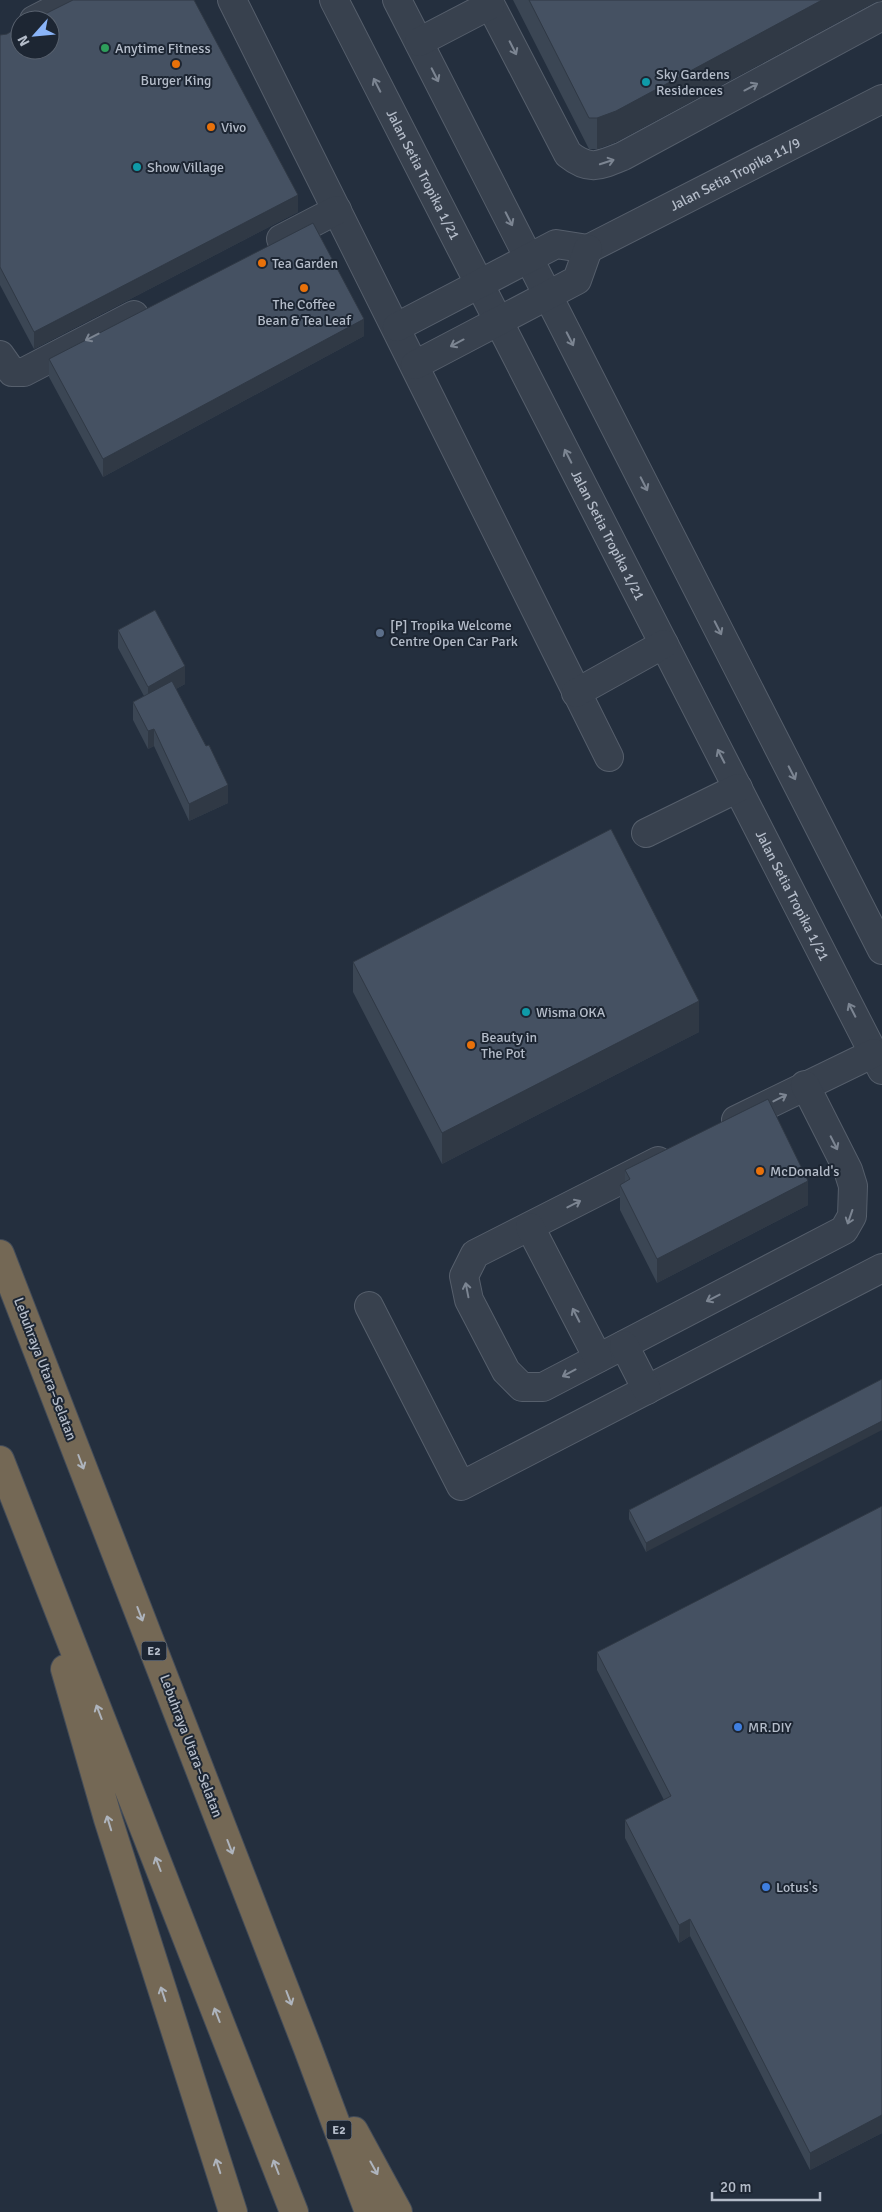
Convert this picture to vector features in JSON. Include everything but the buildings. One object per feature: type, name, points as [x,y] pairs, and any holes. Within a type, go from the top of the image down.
[{"type":"highway","name":"Lebuhraya Utara–Selatan","points":[[0,1254],[308,2049],[369,2212]]},
{"type":"highway","points":[[0,1460],[294,2212]]},
{"type":"highway","points":[[19,1508],[108,1819],[233,2212]]},
{"type":"highway","points":[[308,2049],[398,2212]]},
{"type":"street","points":[[53,10],[73,0]]},
{"type":"street","points":[[232,0],[609,757]]},
{"type":"street","name":"Jalan Setia Tropika 1/21","points":[[334,0],[878,1061]]},
{"type":"street","points":[[397,0],[882,950]]},
{"type":"street","points":[[418,42],[489,2],[568,154],[577,162],[589,166],[603,164],[622,156],[880,21]]},
{"type":"street","name":"Jalan Setia Tropika 11/9","points":[[588,249],[882,99]]},
{"type":"street","points":[[259,250],[338,210]]},
{"type":"street","points":[[397,328],[556,244],[588,249],[576,280],[415,365]]},
{"type":"street","points":[[0,355],[12,372],[24,372],[155,304]]},
{"type":"street","points":[[576,693],[664,644]]},
{"type":"street","points":[[646,832],[738,788]]},
{"type":"street","points":[[716,1131],[805,1085],[878,1061]]},
{"type":"street","points":[[681,1149],[475,1254],[464,1276],[469,1300],[506,1372],[522,1387],[543,1387],[844,1230],[852,1216],[853,1186],[848,1170],[805,1085]]},
{"type":"street","points":[[530,1227],[598,1358]]},
{"type":"street","points":[[369,1306],[461,1486],[882,1268]]},
{"type":"street","points":[[624,1345],[647,1390]]},
{"type":"place","name":"Anytime Fitness","points":[[105,48]]},
{"type":"place","name":"Burger King","points":[[176,64]]},
{"type":"place","name":"Sky Gardens Residences","points":[[646,82]]},
{"type":"place","name":"Vivo","points":[[211,127]]},
{"type":"place","name":"Show Village","points":[[137,167]]},
{"type":"place","name":"Tea Garden","points":[[262,263]]},
{"type":"place","name":"The Coffee Bean & Tea Leaf","points":[[304,288]]},
{"type":"place","name":"[P] Tropika Welcome Centre Open Car Park","points":[[380,633]]},
{"type":"place","name":"Wisma OKA","points":[[526,1012]]},
{"type":"place","name":"Beauty in The Pot","points":[[471,1045]]},
{"type":"place","name":"McDonald's","points":[[760,1171]]},
{"type":"place","name":"MR.DIY","points":[[738,1727]]},
{"type":"place","name":"Lotus's","points":[[766,1887]]}]
